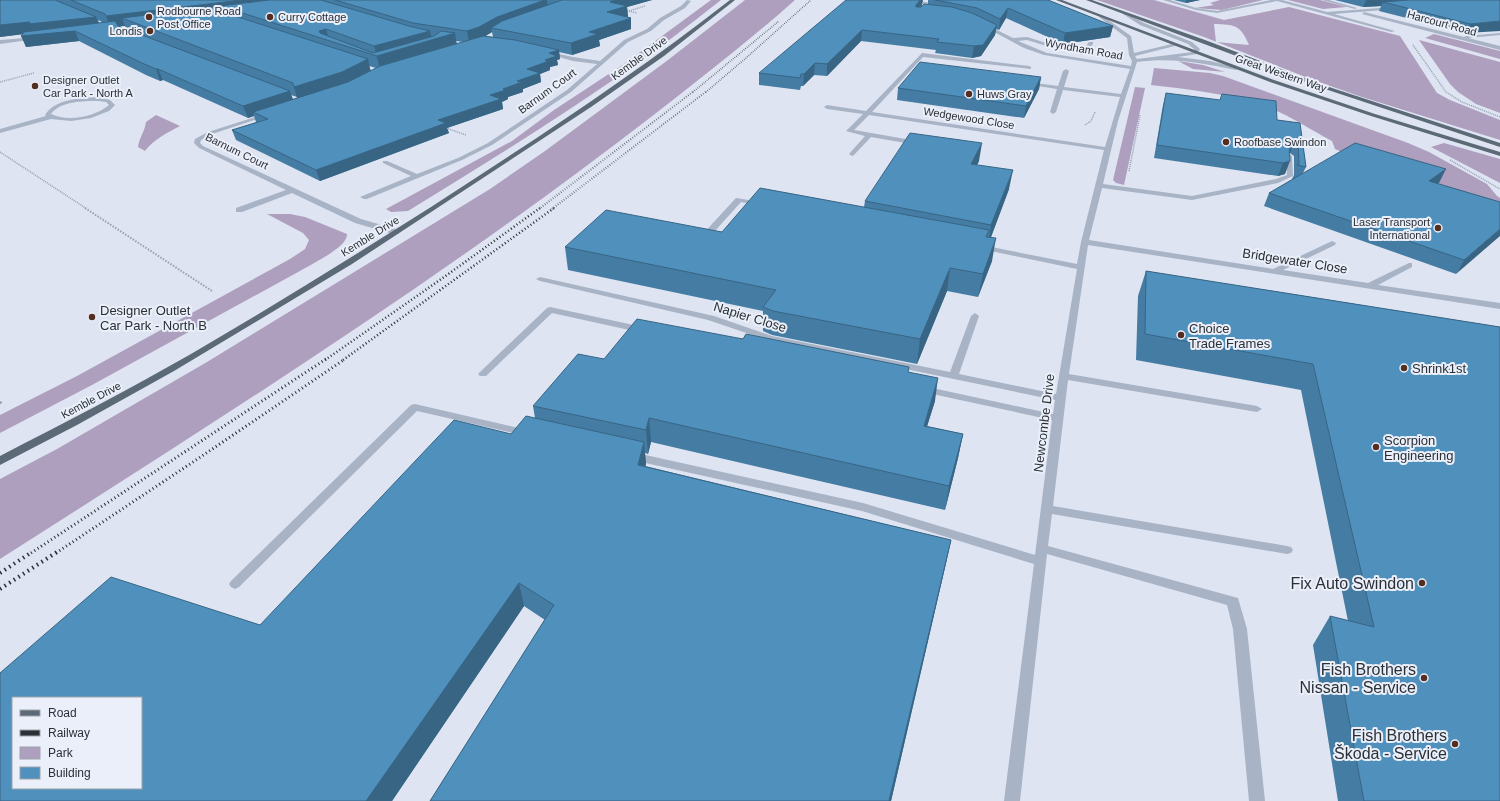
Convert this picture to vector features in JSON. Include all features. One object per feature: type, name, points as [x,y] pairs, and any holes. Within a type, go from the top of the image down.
[{"type":"main road","name":"Kemble Drive","points":[[0,462],[195,355],[396,232],[576,116],[678,44],[733,0]]},
{"type":"main road","name":"Great Western Way","points":[[1058,0],[1236,68],[1372,115],[1500,154]]},
{"type":"main road","name":"Great Western Way","points":[[1088,0],[1324,87],[1500,145]]},
{"type":"street","points":[[904,0],[928,3],[924,10],[916,16]]},
{"type":"street","points":[[1165,0],[1196,9],[1217,12],[1277,0],[1393,31]]},
{"type":"street","points":[[1324,0],[1363,10]]},
{"type":"street","name":"Barnum Court","points":[[364,197],[460,159],[490,144],[569,91],[626,41],[649,30],[683,7],[689,1]]},
{"type":"street","points":[[1328,13],[1401,7]]},
{"type":"street","name":"Harcourt Road","points":[[1356,11],[1500,48]]},
{"type":"street","points":[[1125,13],[1142,24],[1190,43],[1197,49],[1194,52],[1133,61]]},
{"type":"street","points":[[1101,16],[1129,37],[1133,61]]},
{"type":"street","name":"Wyndham Road","points":[[979,23],[1026,47],[1046,54],[1133,61]]},
{"type":"street","points":[[1459,38],[1500,34]]},
{"type":"street","points":[[0,42],[41,38]]},
{"type":"street","points":[[1012,40],[1027,38],[1055,47],[1083,53],[1091,42]]},
{"type":"street","points":[[1133,61],[1154,49],[1176,45]]},
{"type":"street","name":"Barnum Court","points":[[541,50],[573,59],[601,63]]},
{"type":"street","points":[[927,145],[849,131],[911,69],[922,55],[1029,68]]},
{"type":"street","points":[[1167,57],[1195,60],[1236,68]]},
{"type":"street","name":"Newcombe Drive","points":[[1012,801],[1060,398],[1085,242],[1108,149],[1133,61]]},
{"type":"street","points":[[911,69],[918,70]]},
{"type":"street","points":[[1053,112],[1066,71]]},
{"type":"street","points":[[1021,83],[1123,96]]},
{"type":"street","points":[[0,131],[51,117],[63,120],[82,118],[103,112],[112,104],[108,101],[101,100],[76,101],[52,110],[48,115],[51,117]]},
{"type":"street","name":"Wedgewood Close","points":[[826,107],[1108,149]]},
{"type":"street","name":"Barnum Court","points":[[276,112],[210,133],[198,139],[197,143],[200,147],[358,221],[396,232]]},
{"type":"street","points":[[852,154],[869,135]]},
{"type":"street","points":[[1099,186],[1192,198],[1278,181],[1290,176],[1289,156]]},
{"type":"street","points":[[385,162],[417,176]]},
{"type":"street","points":[[239,210],[292,190]]},
{"type":"street","points":[[703,239],[739,200],[770,206]]},
{"type":"street","name":"Bridgewater Close","points":[[1085,242],[1500,306]]},
{"type":"street","points":[[1275,271],[1332,243]]},
{"type":"street","points":[[972,246],[1081,267]]},
{"type":"street","points":[[1369,286],[1409,265]]},
{"type":"street","name":"Napier Close","points":[[540,279],[711,318],[770,338],[1060,398]]},
{"type":"street","points":[[483,374],[550,310],[652,332]]},
{"type":"street","points":[[953,376],[975,316]]},
{"type":"street","points":[[1064,376],[1257,409]]},
{"type":"street","points":[[917,388],[1058,418]]},
{"type":"street","points":[[235,584],[415,407],[536,435]]},
{"type":"street","points":[[620,454],[863,507],[1041,554],[1233,602],[1240,629],[1257,801]]},
{"type":"street","points":[[1047,509],[1287,550]]},
{"type":"path","points":[[622,10],[662,20]]},
{"type":"path","points":[[1414,41],[1413,45],[1446,92],[1462,102],[1500,117]]},
{"type":"path","points":[[0,82],[34,73]]},
{"type":"path","points":[[1126,189],[1140,115]]},
{"type":"path","points":[[446,128],[490,144]]},
{"type":"path","points":[[0,152],[212,291]]},
{"type":"green space","points":[[711,0],[721,0],[646,57],[528,136],[408,211],[391,212],[386,209],[512,141],[554,110],[624,64]]},
{"type":"green space","points":[[745,0],[795,0],[742,45],[651,117],[493,234],[330,346],[0,559],[0,479],[57,449],[207,362],[490,189],[545,151],[668,60]]},
{"type":"green space","points":[[1097,0],[1154,0],[1224,20],[1289,7],[1400,36],[1437,93],[1450,100],[1500,120],[1500,140],[1362,97],[1313,80],[1217,42],[1249,45],[1243,33],[1236,27],[1214,24],[1216,42]]},
{"type":"green space","points":[[1220,0],[1263,0],[1222,10],[1195,8],[1214,5],[1210,3]]},
{"type":"green space","points":[[1288,0],[1320,0],[1347,7],[1323,9]]},
{"type":"green space","points":[[1434,34],[1500,51],[1500,59],[1425,38]]},
{"type":"green space","points":[[1419,40],[1500,62],[1500,113],[1476,104],[1458,92],[1450,84]]},
{"type":"green space","points":[[1178,61],[1203,65],[1225,72],[1193,69]]},
{"type":"green space","points":[[1154,68],[1210,73],[1223,76],[1408,143],[1429,152],[1487,184],[1500,198],[1500,214],[1440,194],[1439,183],[1349,155],[1335,149],[1332,141],[1285,115],[1265,106],[1217,94],[1151,85]]},
{"type":"green space","points":[[1135,87],[1145,88],[1124,185],[1116,183],[1113,180]]},
{"type":"green space","points":[[156,115],[180,126],[157,140],[145,151],[138,147],[146,122]]},
{"type":"green space","points":[[1444,143],[1500,159],[1500,183],[1431,147]]},
{"type":"green space","points":[[267,214],[290,214],[305,217],[347,234],[346,239],[338,248],[309,266],[92,385],[0,433],[0,415],[77,376],[290,259],[305,249],[309,240],[303,233]]},
{"type":"building","points":[[0,0],[55,0],[96,17],[29,24],[30,22],[0,25]]},
{"type":"building","points":[[71,0],[242,0],[106,16],[105,14]]},
{"type":"building","points":[[269,0],[321,0],[430,31],[374,46],[326,29],[319,31],[320,33],[373,53],[434,36],[441,31],[455,33],[377,56],[233,10],[231,11],[232,15],[368,59],[342,72],[294,87],[293,83],[122,18]]},
{"type":"building","points":[[335,0],[545,0],[497,17],[479,27],[467,31],[413,23]]},
{"type":"building","points":[[562,0],[616,0],[610,2],[627,6],[607,12],[631,18],[589,32],[598,34],[571,43],[491,28],[502,21]]},
{"type":"building","points":[[846,0],[920,0],[916,7],[921,7],[924,4],[952,7],[972,13],[997,25],[983,45],[974,46],[937,42],[939,39],[862,30],[827,64],[815,63],[804,74],[801,74],[800,78],[759,73]]},
{"type":"building","points":[[935,0],[1048,0],[1113,26],[1065,33],[1008,8],[1000,19],[977,8]]},
{"type":"building","points":[[1409,0],[1500,0],[1500,21],[1470,24],[1383,2]]},
{"type":"building","points":[[115,21],[118,26],[290,91],[243,106],[142,63],[75,31],[21,36],[24,32]]},
{"type":"building","points":[[483,36],[515,40],[559,50],[549,53],[557,56],[545,60],[549,61],[527,69],[540,73],[517,81],[522,82],[503,89],[506,90],[490,95],[501,99],[438,120],[446,123],[316,170],[232,130],[268,119],[253,112],[348,82],[380,66]]},
{"type":"building","points":[[920,62],[1041,77],[1026,106],[898,88]]},
{"type":"building","name":"Roofbase Swindon","points":[[1166,93],[1220,100],[1222,94],[1276,101],[1277,120],[1300,123],[1306,167],[1297,165],[1299,164],[1298,143],[1295,140],[1289,143],[1290,161],[1283,163],[1157,145]]},
{"type":"building","points":[[910,133],[982,143],[971,164],[1013,170],[991,225],[865,201]]},
{"type":"building","points":[[1355,143],[1446,169],[1429,181],[1500,202],[1500,229],[1464,260],[1269,193]]},
{"type":"building","points":[[760,188],[989,230],[986,237],[996,238],[983,274],[950,268],[920,339],[773,311],[763,307],[776,290],[565,247],[606,210],[722,232]]},
{"type":"building","points":[[1146,271],[1500,327],[1500,801],[1364,801],[1330,616],[1374,627],[1313,364],[1145,334]]},
{"type":"building","points":[[637,319],[743,339],[746,334],[909,367],[908,372],[938,378],[924,426],[963,434],[949,486],[649,418],[646,430],[533,406],[578,354],[604,359]]},
{"type":"building","points":[[526,416],[644,442],[638,465],[951,540],[889,801],[430,801],[554,605],[519,583],[366,801],[0,801],[0,673],[111,577],[260,625],[454,420],[511,434]]},
{"type":"railway","points":[[706,92],[811,0]]},
{"type":"railway","points":[[693,92],[779,21]]},
{"type":"railway","points":[[539,209],[694,91]]},
{"type":"railway","points":[[552,209],[707,91]]},
{"type":"railway","points":[[325,360],[540,208]]},
{"type":"railway","points":[[343,360],[554,208]]},
{"type":"railway","points":[[31,553],[326,359]]},
{"type":"railway","points":[[56,553],[345,359]]},
{"type":"railway","points":[[0,573],[32,552]]},
{"type":"railway","points":[[0,589],[57,552]]},
{"type":"place","name":"Rodbourne Road Post Office","points":[[149,17]]},
{"type":"place","name":"Curry Cottage","points":[[270,17]]},
{"type":"place","name":"Londis","points":[[150,31]]},
{"type":"place","name":"Designer Outlet Car Park - North A","points":[[35,86]]},
{"type":"place","name":"Huws Gray","points":[[969,94]]},
{"type":"place","name":"Roofbase Swindon","points":[[1226,142]]},
{"type":"place","name":"Laser Transport International","points":[[1438,228]]},
{"type":"place","name":"Designer Outlet Car Park - North B","points":[[92,317]]},
{"type":"place","name":"Choice Trade Frames","points":[[1181,335]]},
{"type":"place","name":"Shrink1st","points":[[1404,368]]},
{"type":"place","name":"Scorpion Engineering","points":[[1376,447]]},
{"type":"place","name":"Fix Auto Swindon","points":[[1422,583]]},
{"type":"place","name":"Fish Brothers Nissan - Service","points":[[1424,678]]},
{"type":"place","name":"Fish Brothers Škoda - Service","points":[[1455,744]]}]
